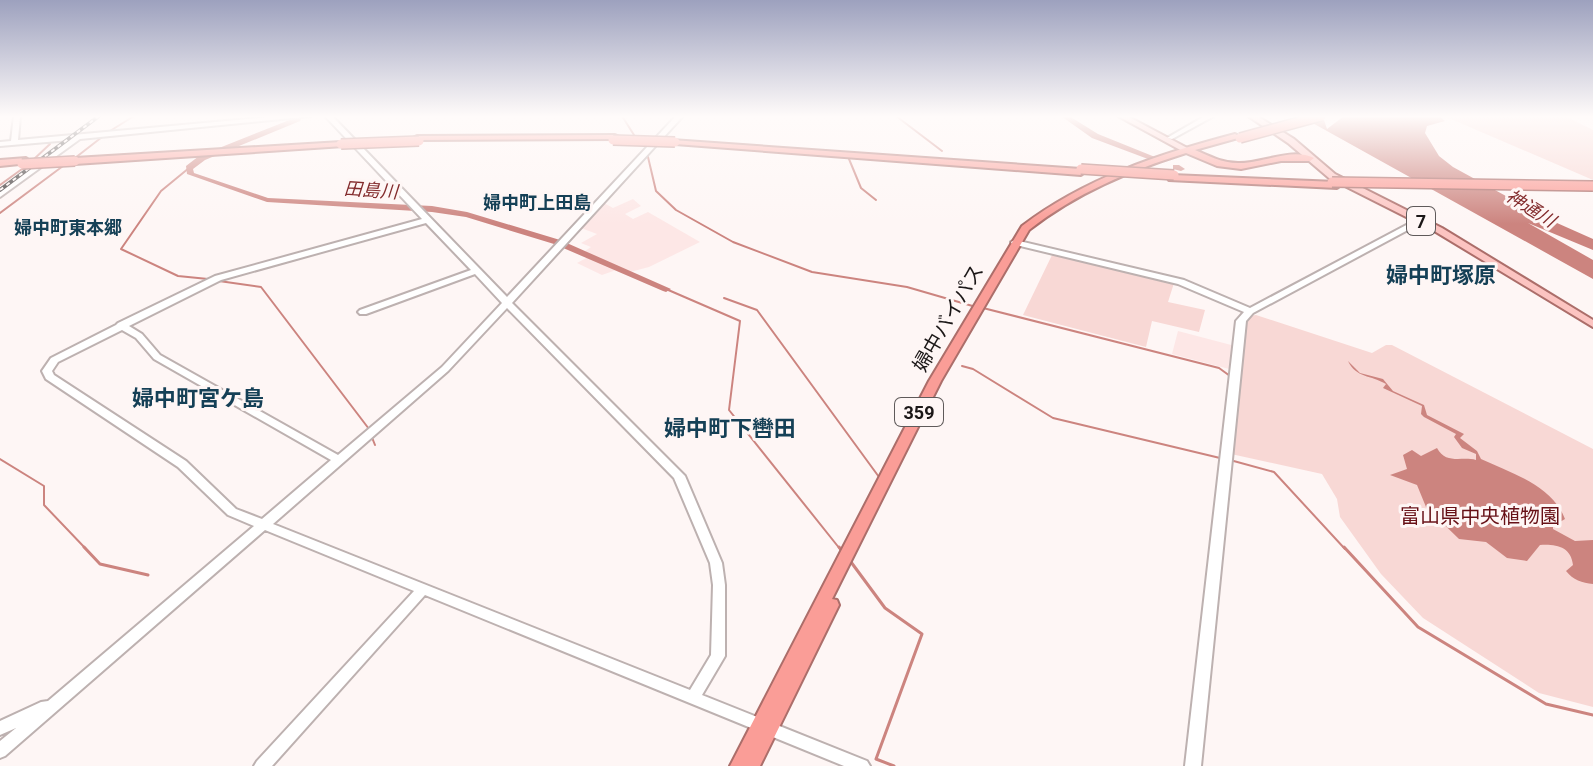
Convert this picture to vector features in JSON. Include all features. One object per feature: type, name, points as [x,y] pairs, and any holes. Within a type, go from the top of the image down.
[{"type":"highway","points":[[0,164],[204,152]]},
{"type":"highway","points":[[844,152],[1173,177],[1334,184],[1593,188]]},
{"type":"highway","name":"婦中バイパス","points":[[739,766],[765,726],[940,384],[1018,243],[1047,216],[1085,192],[1191,152]]},
{"type":"highway","points":[[1195,152],[1220,164],[1241,166],[1281,158],[1310,158]]},
{"type":"highway","name":"婦中バイパス","points":[[750,766],[765,726]]},
{"type":"main road","name":"7","points":[[1303,152],[1351,187],[1439,230],[1593,324]]},
{"type":"street","points":[[0,195],[58,152]]},
{"type":"street","points":[[362,152],[679,476],[716,563],[721,611],[718,656],[693,697]]},
{"type":"street","points":[[0,751],[445,369],[647,152]]},
{"type":"street","points":[[428,220],[245,268],[209,282],[54,360],[47,371],[50,377],[182,464],[232,512],[862,766]]},
{"type":"street","points":[[1193,766],[1241,321],[1250,311],[1415,224]]},
{"type":"street","points":[[1018,243],[1181,282],[1250,311]]},
{"type":"street","points":[[363,312],[476,271]]},
{"type":"street","points":[[121,325],[139,336],[157,357],[339,460]]},
{"type":"street","points":[[262,766],[424,588]]},
{"type":"street","points":[[0,728],[56,703]]},
{"type":"shaded area","points":[[1364,152],[1436,152],[1453,167],[1548,219],[1593,239],[1593,250],[1528,223],[1593,260],[1593,279]]},
{"type":"shaded area","points":[[633,199],[641,206],[625,214],[633,219],[648,212],[700,242],[649,267],[630,272],[619,269],[602,275],[577,263],[592,255],[585,251],[591,247],[581,243],[597,234],[581,228],[604,203],[613,208]]},
{"type":"shaded area","points":[[1178,331],[1235,346],[1233,370],[1172,354]]},
{"type":"shaded area","points":[[1360,373],[1383,379],[1393,391],[1424,405],[1427,415],[1464,434],[1460,438],[1477,451],[1481,459],[1517,475],[1551,497],[1565,519],[1553,529],[1575,541],[1593,540],[1593,584],[1578,580],[1566,571],[1573,565],[1572,559],[1566,550],[1557,546],[1540,545],[1527,561],[1507,558],[1486,542],[1459,539],[1426,507],[1417,485],[1390,475],[1407,469],[1403,455],[1412,450],[1421,456],[1437,448],[1445,456],[1455,459],[1476,460],[1476,454],[1462,448],[1454,437],[1456,434],[1424,417],[1421,414],[1422,406],[1383,388],[1386,384]]},
{"type":"green space","points":[[1527,152],[1593,152],[1593,180]]},
{"type":"green space","points":[[1052,255],[1174,283],[1168,302],[1205,310],[1199,332],[1152,321],[1146,347],[1023,315]]},
{"type":"green space","name":"富山県中央植物園","points":[[1256,315],[1372,353],[1392,345],[1593,449],[1593,707],[1539,693],[1423,618],[1381,574],[1340,517],[1337,499],[1322,474],[1231,454],[1244,322],[1249,316]]},
{"type":"waterway","points":[[33,160],[42,152]]},
{"type":"waterway","points":[[75,158],[83,152]]},
{"type":"waterway","name":"田島川","points":[[217,152],[189,168],[191,174],[267,200],[432,209],[467,215],[557,242],[666,289]]},
{"type":"waterway","points":[[1137,152],[1151,157]]},
{"type":"waterway","points":[[648,157],[656,191],[676,210],[733,242],[812,272],[907,287],[976,307]]},
{"type":"waterway","points":[[849,159],[861,188],[876,200]]},
{"type":"waterway","points":[[0,213],[63,166]]},
{"type":"waterway","points":[[1176,167],[1181,169]]},
{"type":"waterway","points":[[189,168],[161,191],[121,249],[178,276],[208,279]]},
{"type":"waterway","points":[[0,185],[22,169]]},
{"type":"waterway","points":[[219,281],[261,287],[369,429]]},
{"type":"waterway","points":[[666,289],[740,321],[729,410],[840,549]]},
{"type":"waterway","points":[[724,298],[757,310],[879,477]]},
{"type":"waterway","points":[[983,308],[1219,368],[1230,376]]},
{"type":"waterway","points":[[962,366],[973,369],[1053,418],[1220,458]]},
{"type":"waterway","points":[[371,435],[375,445]]},
{"type":"waterway","points":[[0,459],[44,486],[44,505],[86,549]]},
{"type":"waterway","points":[[1230,460],[1274,472],[1345,549]]},
{"type":"waterway","points":[[84,547],[100,564],[148,575]]},
{"type":"waterway","points":[[839,547],[842,551]]},
{"type":"waterway","points":[[1344,547],[1418,627],[1546,704],[1593,715]]},
{"type":"waterway","points":[[851,562],[885,608],[922,634],[876,759],[894,766]]},
{"type":"railway","points":[[0,190],[51,152]]},
{"type":"district","name":"婦中町上田島","points":[[537,202]]},
{"type":"district","name":"婦中町東本郷","points":[[68,227]]},
{"type":"district","name":"婦中町塚原","points":[[1441,275]]},
{"type":"district","name":"婦中町宮ケ島","points":[[198,398]]},
{"type":"district","name":"婦中町下轡田","points":[[730,428]]},
{"type":"water label","name":"神通川","points":[[1531,208]]}]
